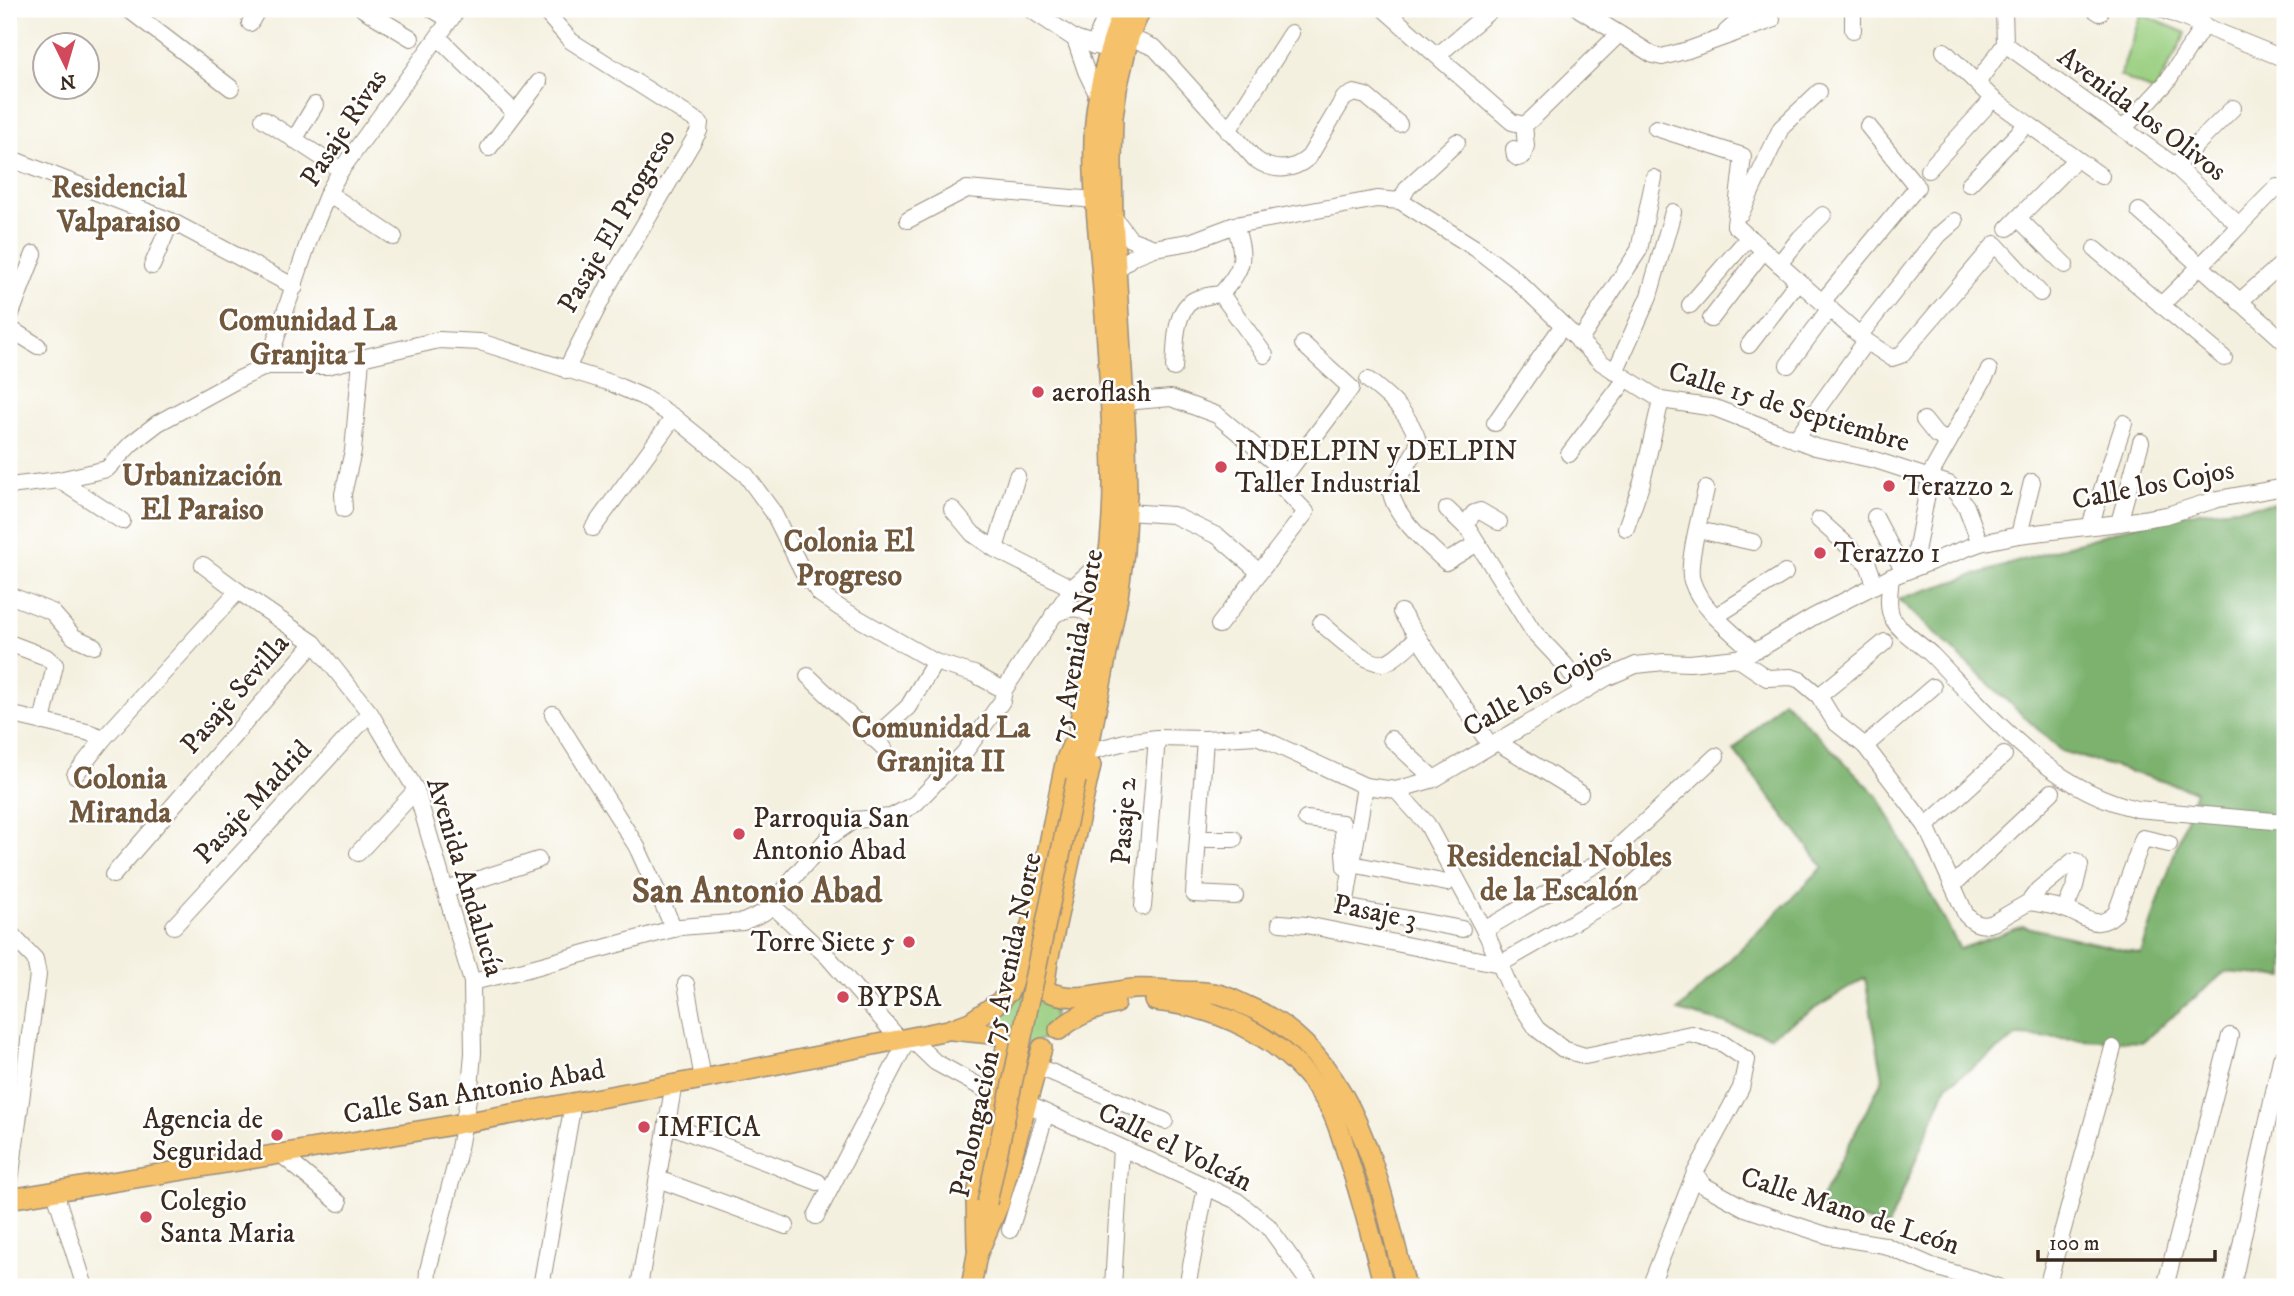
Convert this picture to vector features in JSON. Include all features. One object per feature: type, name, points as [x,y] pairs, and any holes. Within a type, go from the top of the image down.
[{"type":"main road","name":"75 Avenida Norte","points":[[1088,740],[1098,626],[1113,528],[1111,419],[1095,200],[1095,122],[1102,48],[1123,9]]},
{"type":"main road","name":"75 Avenida Norte","points":[[1076,777],[1083,763],[1118,597],[1126,512],[1126,437],[1113,215],[1113,117],[1129,37],[1141,9]]},
{"type":"main road","points":[[1046,991],[1048,961],[1088,740]]},
{"type":"main road","points":[[977,1255],[976,1200],[997,1096],[1004,1039],[996,1017],[1019,968],[1033,919],[1066,758],[1088,740]]},
{"type":"main road","name":"Prolongación 75 Avenida Norte","points":[[971,1287],[1076,777]]},
{"type":"main road","points":[[1006,996],[1029,986],[1059,996],[1074,997],[1144,988],[1218,994],[1264,1013],[1304,1043],[1335,1080],[1356,1118],[1406,1287]]},
{"type":"main road","points":[[1046,991],[1055,998],[1061,1013],[1059,1030]]},
{"type":"main road","name":"Calle San Antonio Abad","points":[[9,1199],[282,1155],[703,1079],[948,1030],[970,1022],[1006,996]]},
{"type":"main road","points":[[977,1255],[999,1204],[1042,1048],[1059,1030],[1089,1010],[1121,1003],[1157,1001],[1197,1007],[1232,1019],[1264,1037],[1311,1082],[1330,1109],[1362,1201],[1384,1287]]},
{"type":"main road","name":"Calle San Antonio Abad","points":[[948,1030],[1004,1039]]},
{"type":"main road","points":[[1004,1039],[1024,1050],[1042,1048]]},
{"type":"street","points":[[9,16],[12,9]]},
{"type":"street","points":[[128,9],[231,88]]},
{"type":"street","points":[[250,23],[258,9]]},
{"type":"street","points":[[363,9],[411,38]]},
{"type":"street","points":[[432,9],[454,14]]},
{"type":"street","name":"Pasaje El Progreso","points":[[543,9],[571,41],[700,123],[699,131],[611,281],[566,370]]},
{"type":"street","points":[[1030,9],[1074,39],[1102,48],[1108,9]]},
{"type":"street","points":[[1438,55],[1492,9]]},
{"type":"street","points":[[1579,9],[1653,55],[1662,57],[1704,46],[1719,38],[1772,20],[1764,9]]},
{"type":"street","points":[[1719,38],[1752,9]]},
{"type":"street","points":[[1853,9],[1853,30]]},
{"type":"street","points":[[1977,83],[2005,44],[2004,9]]},
{"type":"street","points":[[1385,10],[1512,122],[1524,125]]},
{"type":"street","points":[[2164,10],[2285,58]]},
{"type":"street","name":"Pasaje Rivas","points":[[267,366],[310,237],[328,193],[341,170],[454,14]]},
{"type":"street","points":[[2124,128],[2166,83],[2204,25]]},
{"type":"street","points":[[1228,131],[1291,33]]},
{"type":"street","points":[[1524,125],[1619,34]]},
{"type":"street","points":[[438,37],[515,113]]},
{"type":"street","points":[[1129,37],[1155,48],[1228,131],[1264,165],[1274,169],[1302,164],[1309,157],[1344,98],[1354,93],[1366,96],[1399,124]]},
{"type":"street","points":[[1074,39],[1098,96]]},
{"type":"street","name":"Avenida los Olivos","points":[[2005,44],[2175,166],[2239,225]]},
{"type":"street","points":[[1944,51],[1993,99],[2101,176]]},
{"type":"street","points":[[489,148],[539,82]]},
{"type":"street","points":[[1735,225],[1781,128],[1819,92]]},
{"type":"street","points":[[1928,170],[1993,99]]},
{"type":"street","points":[[294,140],[315,105]]},
{"type":"street","points":[[2175,166],[2233,108]]},
{"type":"street","points":[[263,119],[341,170]]},
{"type":"street","points":[[1969,184],[2026,124]]},
{"type":"street","points":[[1514,149],[1515,156],[1523,156],[1526,146],[1524,125]]},
{"type":"street","points":[[1788,365],[1827,305],[1917,187],[1868,126]]},
{"type":"street","points":[[1656,128],[1743,156],[1735,225]]},
{"type":"street","points":[[1116,271],[1132,257],[1154,248],[1190,242],[1236,225],[1377,199],[1400,201],[1408,187],[1457,142]]},
{"type":"street","points":[[9,158],[171,221],[295,287]]},
{"type":"street","points":[[2065,265],[2013,223],[2076,159]]},
{"type":"street","points":[[1579,342],[1639,250],[1654,178]]},
{"type":"street","points":[[2161,305],[2277,187]]},
{"type":"street","points":[[908,220],[967,189],[1095,200]]},
{"type":"street","points":[[328,193],[394,237]]},
{"type":"street","name":"Calle 15 de Septiembre","points":[[1400,201],[1475,248],[1515,279],[1579,342],[1620,376],[1661,400],[1715,408],[1795,440],[1838,453],[1875,460],[1929,482],[1949,484],[1966,506],[1980,543]]},
{"type":"street","points":[[2139,211],[2285,342]]},
{"type":"street","points":[[1569,454],[1620,376],[1649,296],[1673,212]]},
{"type":"street","points":[[1113,215],[1130,239],[1154,248]]},
{"type":"street","points":[[1779,264],[1823,215]]},
{"type":"street","points":[[152,266],[171,221]]},
{"type":"street","points":[[1795,440],[1863,338],[1939,235],[1955,221]]},
{"type":"street","points":[[1174,368],[1179,323],[1186,305],[1196,299],[1221,294],[1239,269],[1243,249],[1236,225]]},
{"type":"street","points":[[1735,225],[1863,338],[1892,358],[1901,355],[1996,244],[2040,293]]},
{"type":"street","points":[[1690,305],[1749,237]]},
{"type":"street","points":[[2095,249],[2224,358]]},
{"type":"street","points":[[1711,319],[1764,250]]},
{"type":"street","points":[[9,319],[16,279],[34,254]]},
{"type":"street","points":[[2239,302],[2285,261]]},
{"type":"street","points":[[1749,345],[1798,281]]},
{"type":"street","points":[[1221,294],[1265,355]]},
{"type":"street","points":[[1494,423],[1563,325]]},
{"type":"street","points":[[9,328],[38,346]]},
{"type":"street","points":[[9,486],[59,480],[107,469],[132,443],[159,423],[228,384],[267,366],[327,366],[439,340],[480,342],[622,388],[643,397],[674,417],[746,475],[773,512],[802,570],[820,594],[935,662],[974,674],[1004,690]]},
{"type":"street","points":[[1219,625],[1307,512],[1278,484],[1351,388],[1303,344]]},
{"type":"street","points":[[344,509],[343,494],[358,415],[360,359]]},
{"type":"street","points":[[1924,564],[1916,552],[1929,482],[1989,370]]},
{"type":"street","points":[[1368,380],[1395,402],[1407,416],[1415,429],[1419,444],[1391,493],[1392,502],[1418,535],[1446,562],[1476,544]]},
{"type":"street","points":[[1124,402],[1171,398],[1217,415],[1287,474]]},
{"type":"street","points":[[1626,528],[1642,482],[1661,400]]},
{"type":"street","points":[[593,528],[674,417]]},
{"type":"street","points":[[1924,420],[1936,435],[1949,441]]},
{"type":"street","points":[[2090,526],[2124,423]]},
{"type":"street","points":[[2119,523],[2141,442]]},
{"type":"street","points":[[995,549],[1017,476]]},
{"type":"street","points":[[59,480],[122,520]]},
{"type":"street","points":[[2019,534],[2032,482]]},
{"type":"street","name":"Calle los Cojos","points":[[1088,740],[1125,742],[1157,738],[1256,736],[1365,786],[1396,790],[1434,779],[1584,691],[1636,665],[1737,658],[1897,574],[1980,543],[2019,534],[2167,515],[2218,499],[2285,487]]},
{"type":"street","points":[[1706,489],[1690,563],[1691,580],[1716,616],[1753,651]]},
{"type":"street","points":[[952,509],[973,534],[995,549],[1072,588]]},
{"type":"street","points":[[1447,509],[1464,524],[1533,631],[1566,665],[1584,691]]},
{"type":"street","points":[[1464,524],[1474,513],[1480,511],[1499,522]]},
{"type":"street","points":[[1126,512],[1173,514],[1219,537],[1259,572]]},
{"type":"street","points":[[1875,517],[1897,574],[1889,603],[1892,619],[1930,653],[1990,716],[2046,766],[2093,794],[2137,809],[2285,822]]},
{"type":"street","points":[[1819,520],[1868,564],[1875,585]]},
{"type":"street","points":[[1698,530],[1754,541]]},
{"type":"street","points":[[472,982],[689,925],[743,922],[763,913],[772,906],[828,838],[854,820],[891,817],[915,804],[964,752],[1002,701],[1004,690],[1072,588],[1110,554]]},
{"type":"street","name":"Avenida Andalucía","points":[[203,565],[314,643],[370,713],[416,790],[472,982],[473,1053],[464,1122],[428,1270],[427,1287]]},
{"type":"street","points":[[1716,616],[1785,573]]},
{"type":"street","points":[[75,775],[104,738],[237,591]]},
{"type":"street","points":[[9,595],[52,612],[74,637],[94,646]]},
{"type":"street","points":[[1053,615],[1072,608],[1078,609],[1092,616],[1098,626]]},
{"type":"street","points":[[1401,612],[1493,743],[1519,755],[1580,793]]},
{"type":"street","points":[[1321,623],[1361,655],[1378,664],[1387,663],[1418,637]]},
{"type":"street","points":[[1819,696],[1885,642]]},
{"type":"street","points":[[9,643],[46,657],[55,665],[42,722]]},
{"type":"street","name":"Pasaje Sevilla","points":[[113,875],[314,643]]},
{"type":"street","points":[[1737,658],[1767,678],[1791,677],[1800,680],[1819,696],[1835,722],[1866,746],[1926,826],[1971,921],[1980,925],[1993,923],[2029,902],[2038,890],[2076,861],[2080,865],[2065,909]]},
{"type":"street","points":[[808,676],[879,743],[908,707],[935,662]]},
{"type":"street","points":[[1866,746],[1933,687]]},
{"type":"street","name":"Pasaje Madrid","points":[[174,926],[370,713]]},
{"type":"street","points":[[9,714],[104,738]]},
{"type":"street","points":[[553,714],[637,847],[674,929]]},
{"type":"street","name":"Pasaje 2","points":[[1143,907],[1157,738]]},
{"type":"street","points":[[1205,739],[1194,894],[1235,896]]},
{"type":"street","points":[[1391,739],[1434,779]]},
{"type":"street","points":[[1926,826],[2004,755]]},
{"type":"street","points":[[1484,930],[1605,859],[1716,756]]},
{"type":"street","points":[[1365,786],[1349,866],[1345,906],[1462,929]]},
{"type":"street","points":[[358,853],[416,790]]},
{"type":"street","name":"Calle Mano de León","points":[[1396,790],[1427,824],[1484,930],[1512,992],[1537,1030],[1563,1049],[1585,1056],[1691,1034],[1723,1043],[1748,1060],[1741,1088],[1695,1172],[1703,1185],[1745,1209],[1829,1236],[1884,1245],[1932,1266],[1998,1287]]},
{"type":"street","points":[[1952,885],[2052,792]]},
{"type":"street","points":[[1306,819],[1342,823],[1349,866]]},
{"type":"street","points":[[2029,902],[2065,909],[2090,922],[2109,919],[2116,913],[2143,838],[2169,844]]},
{"type":"street","points":[[1198,839],[1234,839]]},
{"type":"street","points":[[446,890],[538,860]]},
{"type":"street","points":[[1500,964],[1620,895],[1658,862]]},
{"type":"street","points":[[1349,866],[1447,883]]},
{"type":"street","points":[[772,906],[828,957],[904,1038],[935,1062],[997,1096]]},
{"type":"street","name":"Pasaje 3","points":[[1280,923],[1306,925],[1500,964]]},
{"type":"street","points":[[9,932],[35,959],[38,975],[9,1188]]},
{"type":"street","points":[[686,984],[703,1079]]},
{"type":"street","points":[[2165,1287],[2230,1036]]},
{"type":"street","points":[[816,1216],[904,1038]]},
{"type":"street","points":[[2048,1287],[2113,1048]]},
{"type":"street","points":[[2232,1287],[2281,1059]]},
{"type":"street","points":[[1036,1068],[1165,1121]]},
{"type":"street","points":[[639,1287],[674,1083]]},
{"type":"street","points":[[541,1287],[573,1102]]},
{"type":"street","name":"Calle el Volcán","points":[[1027,1104],[1237,1201],[1268,1226],[1312,1287]]},
{"type":"street","points":[[1010,1230],[1046,1113]]},
{"type":"street","points":[[667,1124],[818,1182]]},
{"type":"street","points":[[1112,1287],[1121,1148]]},
{"type":"street","points":[[282,1155],[339,1203]]},
{"type":"street","points":[[1650,1287],[1695,1172]]},
{"type":"street","points":[[658,1179],[786,1226]]},
{"type":"street","points":[[1187,1287],[1206,1187]]},
{"type":"street","points":[[55,1192],[85,1287]]},
{"type":"green space","points":[[2141,14],[2186,33],[2155,92],[2120,76]]},
{"type":"green space","points":[[2285,503],[2285,977],[2225,972],[2142,1042],[2018,1036],[1947,1085],[1888,1227],[1817,1207],[1883,1078],[1865,978],[1770,1036],[1678,1011],[1823,867],[1734,750],[1783,700],[1878,796],[1960,949],[2023,926],[2141,954],[2195,791],[2061,751],[1898,599],[2167,515]]},
{"type":"green space","points":[[1028,991],[1038,993],[1046,999],[1052,1007],[1052,1027],[1046,1035],[1038,1041],[1028,1043],[1018,1041],[1010,1035],[1004,1027],[1002,1017],[1004,1007],[1010,999],[1018,993]]},
{"type":"place","name":"aeroflash","points":[[1038,392]]},
{"type":"place","name":"INDELPIN y DELPIN Taller Industrial","points":[[1221,467]]},
{"type":"place","name":"Terazzo 2","points":[[1889,486]]},
{"type":"place","name":"Terazzo 1","points":[[1820,553]]},
{"type":"place","name":"Parroquia San Antonio Abad","points":[[739,834]]},
{"type":"place","name":"Torre Siete 5","points":[[909,942]]},
{"type":"place","name":"BYPSA","points":[[843,997]]},
{"type":"place","name":"IMFICA","points":[[644,1127]]},
{"type":"place","name":"Agencia de Seguridad","points":[[277,1135]]},
{"type":"place","name":"Colegio Santa Maria","points":[[146,1217]]},
{"type":"district","name":"Residencial Valparaiso","points":[[119,205]]},
{"type":"district","name":"Comunidad La Granjita I","points":[[308,338]]},
{"type":"district","name":"Urbanización El Paraiso","points":[[202,493]]},
{"type":"district","name":"Colonia El Progreso","points":[[849,559]]},
{"type":"district","name":"Comunidad La Granjita II","points":[[941,745]]},
{"type":"district","name":"Colonia Miranda","points":[[120,796]]},
{"type":"district","name":"Residencial Nobles de la Escalón","points":[[1559,874]]},
{"type":"district","name":"San Antonio Abad","points":[[757,892]]}]
